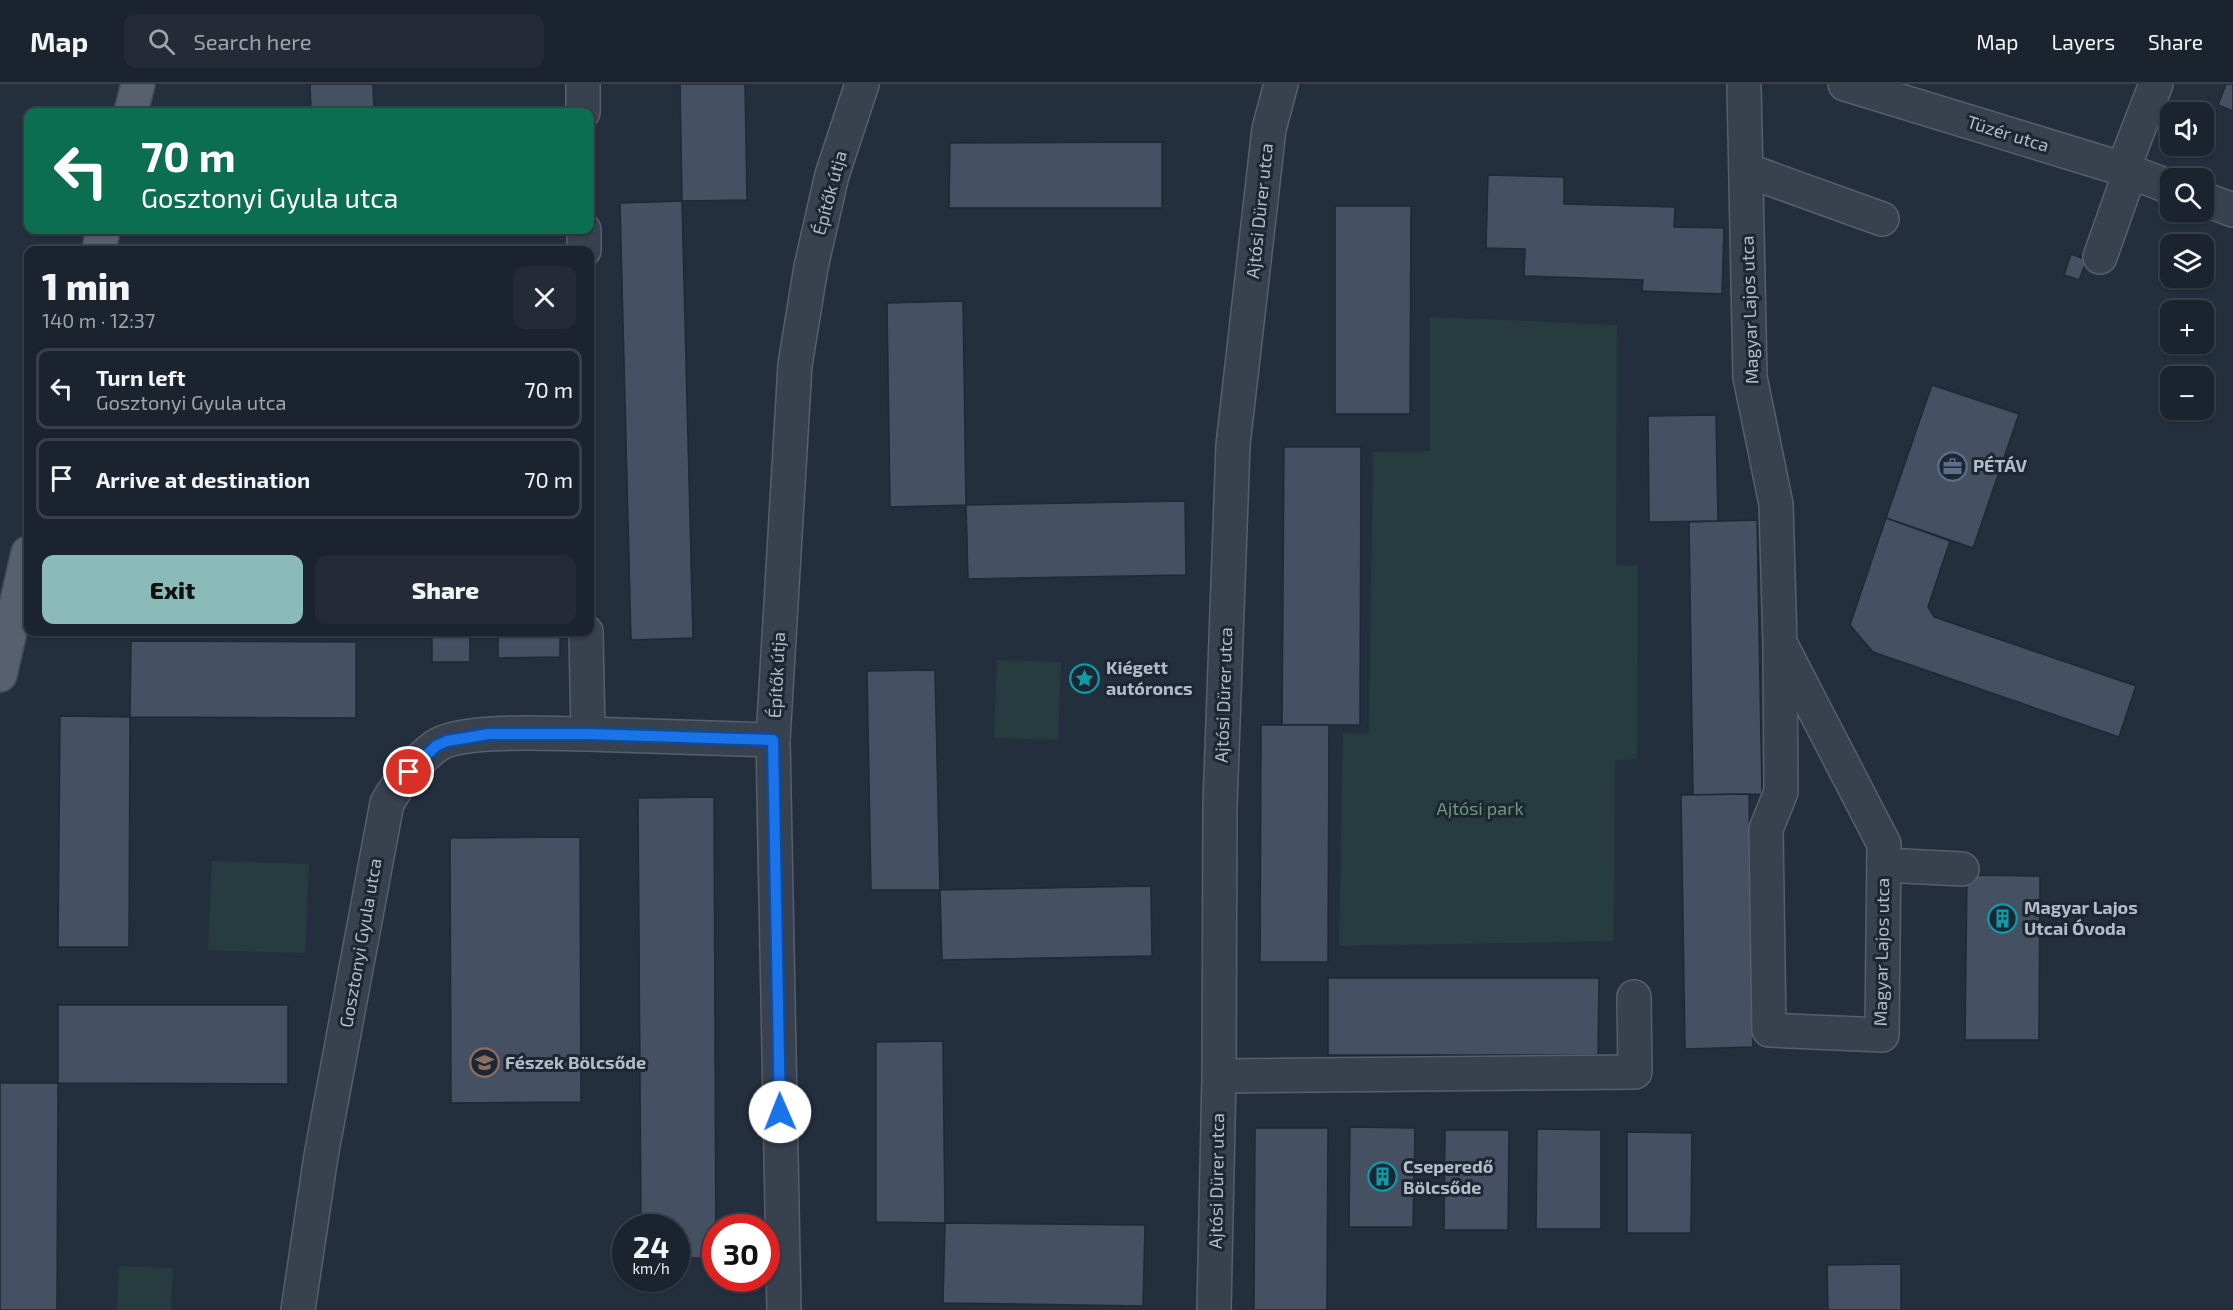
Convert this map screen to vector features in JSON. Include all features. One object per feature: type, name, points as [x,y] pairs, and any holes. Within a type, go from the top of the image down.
[{"type":"main road","points":[[132,108],[138,84]]},
{"type":"main road","points":[[0,675],[24,570]]},
{"type":"street","points":[[583,84],[583,108]]},
{"type":"street","name":"Építők útja","points":[[784,1310],[773,740],[795,365],[811,267],[832,175],[862,84]]},
{"type":"street","name":"Ajtósi Dürer utca","points":[[1214,1310],[1219,1076],[1220,805],[1233,445],[1269,129],[1281,84]]},
{"type":"street","name":"Magyar Lajos utca","points":[[1744,84],[1750,377],[1776,504],[1780,642],[1781,792],[1766,829],[1769,1030],[1882,1035],[1884,844],[1780,642]]},
{"type":"street","name":"Tüzér utca","points":[[1845,84],[2126,170],[2160,183]]},
{"type":"street","points":[[2100,257],[2126,170],[2156,84]]},
{"type":"street","points":[[1746,170],[1882,219]]},
{"type":"street","points":[[2214,203],[2233,210]]},
{"type":"street","points":[[586,636],[588,734]]},
{"type":"street","name":"Gosztonyi Gyula utca","points":[[298,1310],[321,1156],[387,803],[396,786],[436,746],[447,741],[489,734],[588,734],[773,740]]},
{"type":"street","points":[[1884,865],[1962,869]]},
{"type":"street","points":[[1219,1076],[1635,1072],[1634,997]]},
{"type":"green space","name":"Ajtósi park","points":[[1430,317],[1617,325],[1616,565],[1638,566],[1637,759],[1615,760],[1614,941],[1339,946],[1343,733],[1369,734],[1373,452],[1430,451]]},
{"type":"green space","points":[[997,660],[1061,662],[1058,740],[994,738]]},
{"type":"green space","points":[[212,861],[309,864],[305,953],[208,950]]},
{"type":"green space","points":[[119,1266],[173,1268],[171,1310],[117,1310]]},
{"type":"building","points":[[310,84],[373,84],[374,108],[311,108]]},
{"type":"building","points":[[680,84],[745,84],[747,200],[682,201]]},
{"type":"building","points":[[2226,84],[2233,84],[2233,111],[2218,105]]},
{"type":"building","points":[[1162,142],[1162,208],[949,208],[950,143]]},
{"type":"building","points":[[1488,175],[1564,177],[1564,204],[1675,207],[1674,227],[1724,228],[1722,294],[1642,291],[1643,280],[1524,276],[1525,249],[1486,248]]},
{"type":"building","points":[[682,201],[693,638],[631,640],[620,203]]},
{"type":"building","points":[[1335,206],[1411,206],[1410,414],[1335,414]]},
{"type":"building","points":[[2071,254],[2087,260],[2079,280],[2064,275]]},
{"type":"building","points":[[963,301],[966,505],[890,507],[887,303]]},
{"type":"building","name":"PÉTÁV","points":[[1932,385],[2019,414],[1973,548],[1886,518]]},
{"type":"building","points":[[1716,415],[1718,521],[1649,522],[1648,416]]},
{"type":"building","points":[[1284,447],[1361,447],[1360,725],[1282,725]]},
{"type":"building","points":[[1185,501],[1186,575],[968,579],[966,505]]},
{"type":"building","points":[[1886,518],[1950,541],[1928,607],[1934,617],[2136,686],[2119,737],[1873,652],[1850,625]]},
{"type":"building","points":[[1757,520],[1762,794],[1693,795],[1689,522]]},
{"type":"building","points":[[432,636],[470,636],[470,662],[432,662]]},
{"type":"building","points":[[498,636],[560,636],[560,657],[498,658]]},
{"type":"building","points":[[131,641],[356,642],[356,718],[130,717]]},
{"type":"building","points":[[935,670],[940,890],[871,890],[867,671]]},
{"type":"building","points":[[60,716],[130,717],[129,947],[58,947]]},
{"type":"building","points":[[1261,725],[1329,725],[1328,962],[1260,962]]},
{"type":"building","points":[[1749,794],[1753,1047],[1685,1049],[1681,795]]},
{"type":"building","points":[[714,797],[716,1214],[702,1214],[702,1258],[690,1258],[690,1214],[641,1214],[638,798]]},
{"type":"building","points":[[580,837],[581,1102],[451,1103],[450,838]]},
{"type":"building","name":"Magyar Lajos Utcai Óvoda","points":[[1967,875],[2040,876],[2039,1040],[1965,1040]]},
{"type":"building","points":[[1151,886],[1152,956],[942,960],[940,890]]},
{"type":"building","points":[[1328,978],[1599,978],[1598,1055],[1328,1055]]},
{"type":"building","points":[[58,1005],[288,1005],[288,1084],[58,1083]]},
{"type":"building","points":[[943,1041],[945,1223],[876,1222],[876,1042]]},
{"type":"building","points":[[0,1083],[58,1083],[57,1310],[0,1310]]},
{"type":"building","name":"Cseperedő Bölcsőde","points":[[1350,1127],[1415,1128],[1413,1227],[1349,1227]]},
{"type":"building","points":[[1255,1128],[1328,1128],[1327,1310],[1254,1310]]},
{"type":"building","points":[[1537,1129],[1601,1130],[1601,1229],[1536,1229]]},
{"type":"building","points":[[1445,1130],[1509,1130],[1508,1230],[1444,1230]]},
{"type":"building","points":[[1627,1132],[1692,1133],[1691,1233],[1627,1233]]},
{"type":"building","points":[[945,1223],[1145,1225],[1143,1306],[943,1303]]},
{"type":"building","points":[[1901,1264],[1901,1310],[1828,1310],[1827,1265]]},
{"type":"place","name":"PÉTÁV","points":[[1952,466]]},
{"type":"place","name":"Kiégett autóroncs","points":[[1085,678]]},
{"type":"place","name":"Magyar Lajos Utcai Óvoda","points":[[2003,918]]},
{"type":"place","name":"Fészek Bölcsőde","points":[[484,1063]]},
{"type":"place","name":"Cseperedő Bölcsőde","points":[[1382,1177]]},
{"type":"route","points":[[409,772],[436,746],[447,741],[489,734],[588,734],[773,740],[780,1112]]}]
